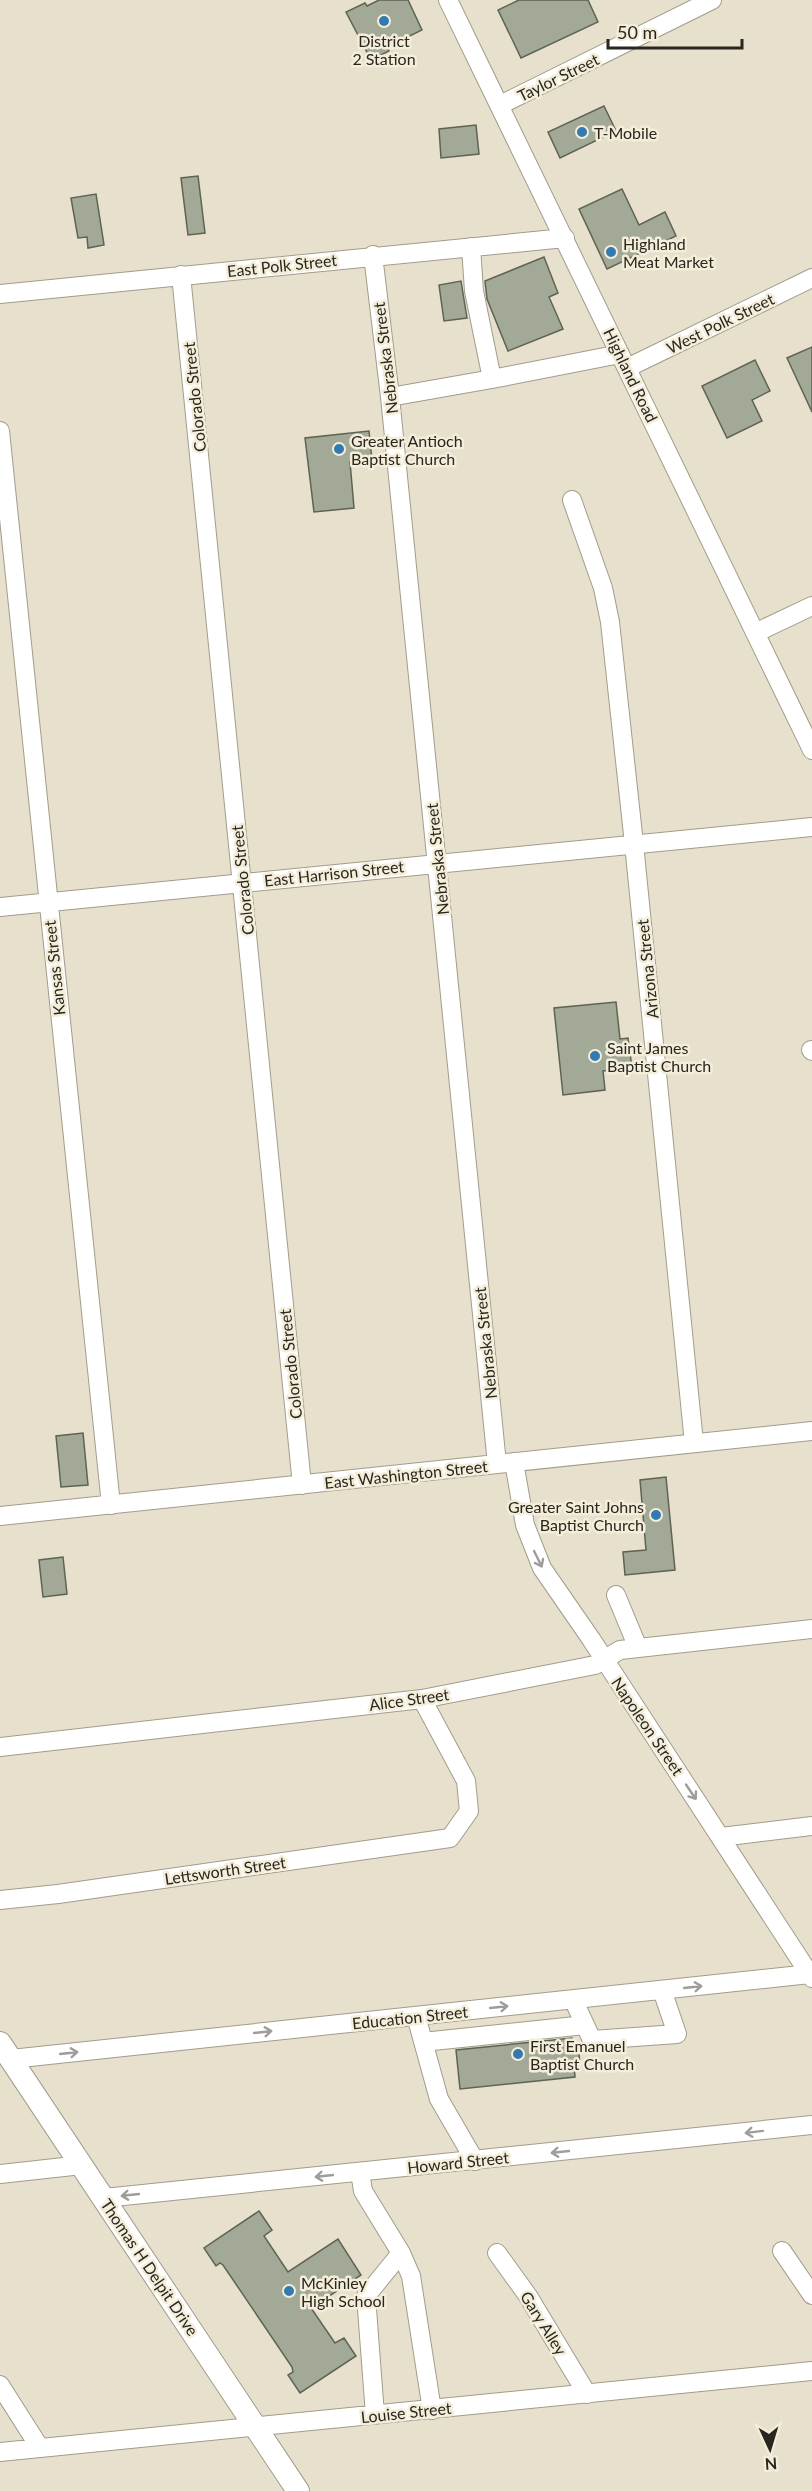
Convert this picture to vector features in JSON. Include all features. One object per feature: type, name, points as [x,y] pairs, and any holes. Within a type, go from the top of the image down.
[{"type":"main road","name":"Thomas H Delpit Drive","points":[[6,2051],[298,2491]]},
{"type":"street","name":"Taylor Street","points":[[500,105],[712,0]]},
{"type":"street","name":"Highland Road","points":[[455,2],[500,105],[812,750]]},
{"type":"street","name":"East Polk Street","points":[[0,294],[373,255],[565,238]]},
{"type":"street","points":[[471,247],[474,291],[492,379]]},
{"type":"street","name":"Nebraska Street","points":[[373,255],[390,397],[437,862],[505,1463]]},
{"type":"street","name":"Colorado Street","points":[[181,275],[302,1485]]},
{"type":"street","name":"West Polk Street","points":[[390,397],[492,379],[624,361],[812,278]]},
{"type":"street","name":"Kansas Street","points":[[0,431],[111,1505]]},
{"type":"street","name":"Arizona Street","points":[[572,500],[603,588],[610,622],[694,1443]]},
{"type":"street","points":[[755,633],[812,606]]},
{"type":"street","name":"East Harrison Street","points":[[0,907],[437,862],[812,827]]},
{"type":"street","name":"East Washington Street","points":[[0,1516],[812,1431]]},
{"type":"street","name":"Napoleon Street","points":[[505,1463],[534,1553],[542,1568],[811,1976]]},
{"type":"street","points":[[616,1595],[638,1648]]},
{"type":"street","name":"Alice Street","points":[[0,1747],[422,1699],[595,1665],[620,1650],[812,1629]]},
{"type":"street","name":"Lettsworth Street","points":[[0,1900],[58,1894],[450,1838],[469,1811],[466,1781],[422,1699]]},
{"type":"street","points":[[721,1837],[812,1826]]},
{"type":"street","name":"Education Street","points":[[6,2051],[416,2016],[811,1976]]},
{"type":"street","points":[[573,2000],[592,2040],[677,2034],[662,1990]]},
{"type":"street","points":[[416,2016],[439,2099],[475,2161]]},
{"type":"street","points":[[423,2042],[585,2025]]},
{"type":"street","name":"Howard Street","points":[[104,2198],[812,2126]]},
{"type":"street","points":[[0,2174],[82,2165]]},
{"type":"street","points":[[360,2172],[363,2191],[401,2253],[411,2276],[432,2409]]},
{"type":"street","points":[[782,2251],[812,2295]]},
{"type":"street","points":[[375,2415],[366,2296],[401,2253]]},
{"type":"street","name":"Gary Alley","points":[[496,2253],[528,2296],[587,2394]]},
{"type":"street","name":"Louise Street","points":[[0,2452],[812,2371]]},
{"type":"street","points":[[0,2385],[40,2448]]},
{"type":"building","name":"District 2 Station","points":[[379,0],[408,0],[422,30],[387,47],[389,51],[371,60],[346,12],[365,3],[367,6]]},
{"type":"building","points":[[519,0],[588,0],[598,22],[521,58],[498,10]]},
{"type":"building","name":"T-Mobile","points":[[604,106],[616,131],[560,158],[548,132]]},
{"type":"building","points":[[476,125],[479,154],[441,158],[439,129]]},
{"type":"building","points":[[198,176],[205,233],[188,235],[181,178]]},
{"type":"building","points":[[622,189],[639,225],[665,212],[676,236],[607,269],[579,209]]},
{"type":"building","points":[[96,194],[104,245],[88,248],[87,237],[78,238],[71,198]]},
{"type":"building","points":[[544,257],[558,293],[549,297],[563,329],[508,351],[487,299],[485,281]]},
{"type":"building","points":[[461,281],[467,318],[444,321],[439,285]]},
{"type":"building","points":[[812,347],[812,412],[787,358]]},
{"type":"building","points":[[755,360],[770,391],[752,400],[762,421],[727,438],[702,386]]},
{"type":"building","points":[[369,431],[372,460],[350,462],[354,508],[314,512],[305,438]]},
{"type":"building","name":"Saint James Baptist Church","points":[[616,1002],[620,1039],[628,1038],[632,1068],[603,1071],[605,1090],[563,1095],[554,1008]]},
{"type":"building","points":[[83,1433],[88,1485],[61,1487],[56,1436]]},
{"type":"building","name":"Greater Saint Johns Baptist Church","points":[[666,1477],[675,1570],[625,1575],[623,1552],[646,1550],[640,1480]]},
{"type":"building","points":[[63,1557],[67,1594],[43,1597],[39,1560]]},
{"type":"building","name":"First Emanuel Baptist Church","points":[[572,2038],[572,2045],[578,2045],[580,2064],[574,2064],[575,2077],[460,2089],[456,2050]]},
{"type":"building","name":"McKinley High School","points":[[259,2211],[272,2230],[264,2236],[288,2272],[338,2239],[361,2275],[311,2308],[335,2343],[344,2338],[356,2356],[300,2393],[288,2375],[293,2372],[292,2367],[223,2265],[220,2263],[216,2266],[204,2248]]},
{"type":"place","name":"District 2 Station","points":[[384,21]]},
{"type":"place","name":"T-Mobile","points":[[582,132]]},
{"type":"place","name":"Highland Meat Market","points":[[611,252]]},
{"type":"place","name":"Greater Antioch Baptist Church","points":[[339,449]]},
{"type":"place","name":"Saint James Baptist Church","points":[[595,1056]]},
{"type":"place","name":"Greater Saint Johns Baptist Church","points":[[656,1515]]},
{"type":"place","name":"First Emanuel Baptist Church","points":[[518,2054]]},
{"type":"place","name":"McKinley High School","points":[[289,2291]]}]
